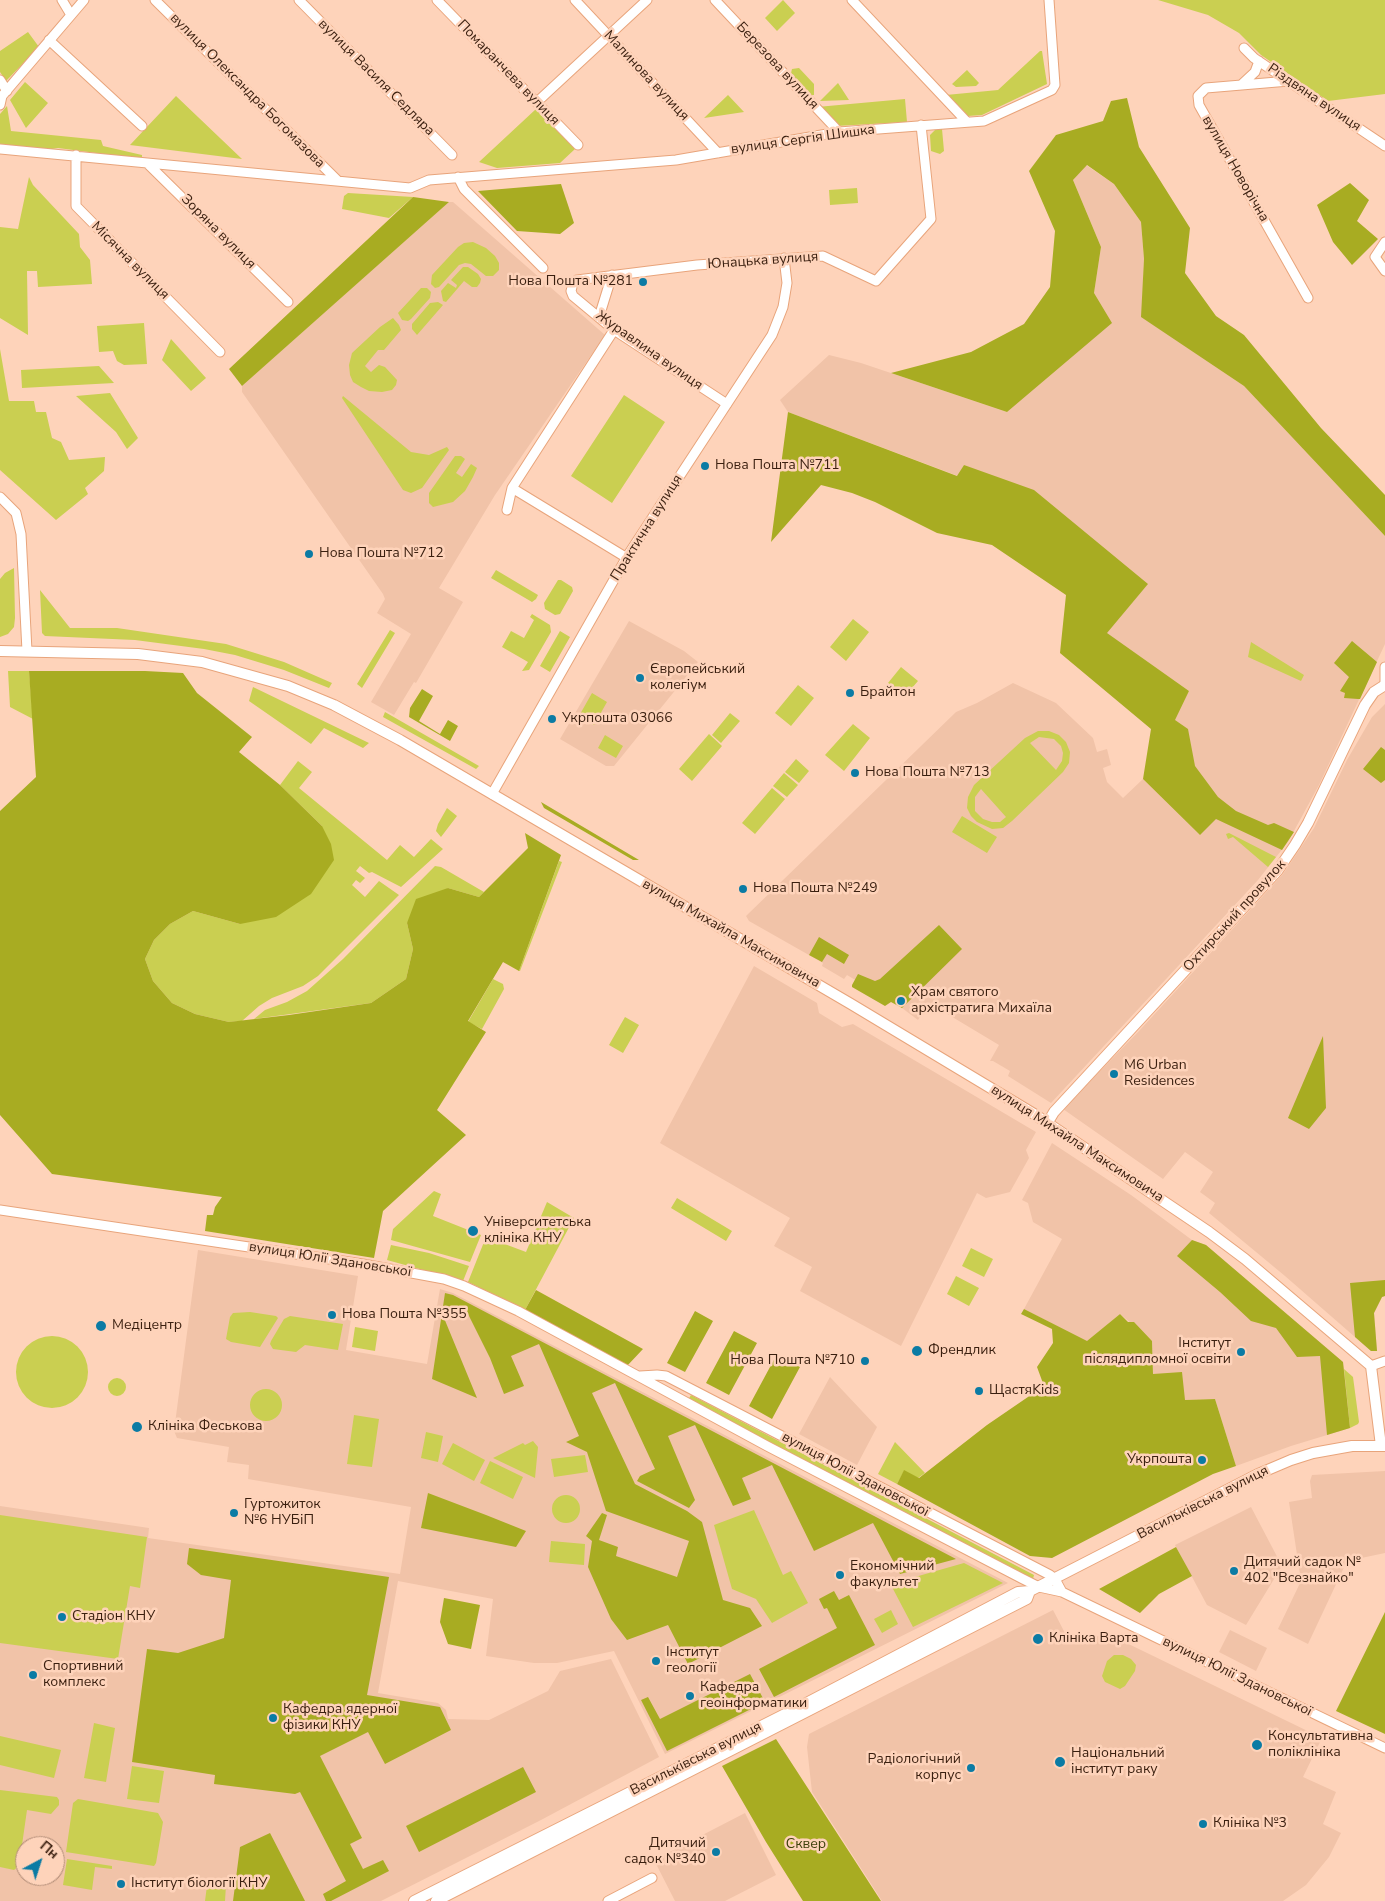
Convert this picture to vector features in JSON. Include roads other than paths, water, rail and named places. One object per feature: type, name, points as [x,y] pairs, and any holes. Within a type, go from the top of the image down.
[{"type":"main road","name":"вулиця Михайла Максимовича","points":[[0,651],[88,652],[172,657],[202,662],[264,678],[313,696],[362,720],[866,1013],[1048,1122],[1210,1232],[1371,1366]]},
{"type":"main road","name":"Охтирський провулок","points":[[1048,1122],[1054,1112],[1278,870],[1308,823],[1365,705],[1374,692],[1385,685]]},
{"type":"main road","points":[[1371,1366],[1383,1446]]},
{"type":"main road","name":"Васильківська вулиця","points":[[414,1901],[795,1709],[1018,1592],[1034,1589],[1055,1579],[1258,1474],[1291,1460],[1334,1448],[1383,1446]]},
{"type":"main road","name":"Васильківська вулиця","points":[[436,1901],[1027,1599],[1034,1589]]},
{"type":"street","points":[[62,0],[71,15]]},
{"type":"street","points":[[0,105],[2,96],[84,0]]},
{"type":"street","name":"вулиця Олександра Богомазова","points":[[155,0],[338,181]]},
{"type":"street","name":"вулиця Василя Седляра","points":[[299,0],[452,155]]},
{"type":"street","name":"Помаранчева вулиця","points":[[437,0],[578,145]]},
{"type":"street","name":"Малинова вулиця","points":[[575,0],[718,153]]},
{"type":"street","points":[[537,102],[647,0]]},
{"type":"street","name":"Березова вулиця","points":[[716,0],[839,132]]},
{"type":"street","points":[[852,0],[967,122]]},
{"type":"street","name":"вулиця Сергія Шишка","points":[[0,149],[410,188],[429,180],[676,160],[839,132],[984,121],[1052,90],[1055,85],[1050,0]]},
{"type":"street","points":[[49,40],[142,126]]},
{"type":"street","name":"Різдвяна вулиця","points":[[1244,48],[1259,61],[1385,146]]},
{"type":"street","points":[[1242,85],[1255,72],[1259,61]]},
{"type":"street","points":[[0,80],[7,91]]},
{"type":"street","name":"вулиця Новорічна","points":[[1289,81],[1206,88],[1198,96],[1199,105],[1308,298]]},
{"type":"street","name":"Юнацька вулиця","points":[[573,296],[571,287],[577,280],[697,265],[823,256],[876,281],[931,219],[921,125]]},
{"type":"street","name":"Місячна вулиця","points":[[76,155],[76,206],[220,352]]},
{"type":"street","name":"Зоряна вулиця","points":[[147,163],[288,302]]},
{"type":"street","points":[[458,177],[464,189],[543,268]]},
{"type":"street","points":[[1385,242],[1375,257],[1385,271]]},
{"type":"street","name":"Практична вулиця","points":[[492,794],[626,558],[772,335],[783,307],[787,283],[784,258]]},
{"type":"street","points":[[599,317],[612,275]]},
{"type":"street","name":"Журавлина вулиця","points":[[573,296],[614,330],[727,404]]},
{"type":"street","points":[[507,510],[512,488],[614,330]]},
{"type":"street","points":[[512,488],[626,558]]},
{"type":"street","points":[[0,498],[16,513],[22,534],[27,651]]},
{"type":"street","points":[[1385,667],[1385,685]]},
{"type":"street","name":"вулиця Юлії Здановської","points":[[0,1210],[363,1264],[444,1279],[464,1286],[518,1311],[1034,1589],[1062,1592],[1385,1748]]},
{"type":"street","points":[[1371,1366],[1385,1361]]},
{"type":"street","name":"вулиця Юлії Здановської","points":[[639,1376],[666,1376],[1055,1579]]},
{"type":"street","points":[[1055,1579],[1062,1592]]},
{"type":"street","points":[[608,1901],[652,1878]]},
{"type":"place","name":"Нова Пошта №281","points":[[643,282]]},
{"type":"place","name":"Нова Пошта №711","points":[[705,466]]},
{"type":"place","name":"Нова Пошта №712","points":[[309,554]]},
{"type":"place","name":"Європейський колегіум","points":[[640,678]]},
{"type":"place","name":"Брайтон","points":[[850,693]]},
{"type":"place","name":"Укрпошта 03066","points":[[552,719]]},
{"type":"place","name":"Нова Пошта №713","points":[[855,773]]},
{"type":"place","name":"Нова Пошта №249","points":[[743,889]]},
{"type":"place","name":"Храм святого архістратига Михаїла","points":[[901,1001]]},
{"type":"place","name":"M6 Urban Residences","points":[[1114,1074]]},
{"type":"place","name":"Університетська клініка КНУ","points":[[473,1231]]},
{"type":"place","name":"Нова Пошта №355","points":[[332,1315]]},
{"type":"place","name":"Медіцентр","points":[[101,1326]]},
{"type":"place","name":"Френдлик","points":[[917,1351]]},
{"type":"place","name":"Інститут післядипломної освіти","points":[[1241,1352]]},
{"type":"place","name":"Нова Пошта №710","points":[[865,1361]]},
{"type":"place","name":"ЩастяKids","points":[[979,1391]]},
{"type":"place","name":"Клініка Феськова","points":[[137,1427]]},
{"type":"place","name":"Укрпошта","points":[[1202,1460]]},
{"type":"place","name":"Гуртожиток №6 НУБіП","points":[[234,1513]]},
{"type":"place","name":"Дитячий садок № 402 \"Всезнайко\"","points":[[1234,1571]]},
{"type":"place","name":"Економічний факультет","points":[[840,1575]]},
{"type":"place","name":"Стадіон КНУ","points":[[62,1617]]},
{"type":"place","name":"Клініка Варта","points":[[1038,1639]]},
{"type":"place","name":"Інститут геології","points":[[656,1661]]},
{"type":"place","name":"Спортивний комплекс","points":[[33,1675]]},
{"type":"place","name":"Кафедра геоінформатики","points":[[690,1696]]},
{"type":"place","name":"Кафедра ядерної фізики КНУ","points":[[273,1718]]},
{"type":"place","name":"Консультативна поліклініка","points":[[1257,1745]]},
{"type":"place","name":"Національний інститут раку","points":[[1060,1762]]},
{"type":"place","name":"Радіологічний корпус","points":[[971,1768]]},
{"type":"place","name":"Клініка №3","points":[[1203,1824]]},
{"type":"place","name":"Дитячий садок №340","points":[[716,1852]]},
{"type":"place","name":"Інститут біології КНУ","points":[[121,1884]]},
{"type":"park label","name":"Сквер","points":[[806,1845]]}]
